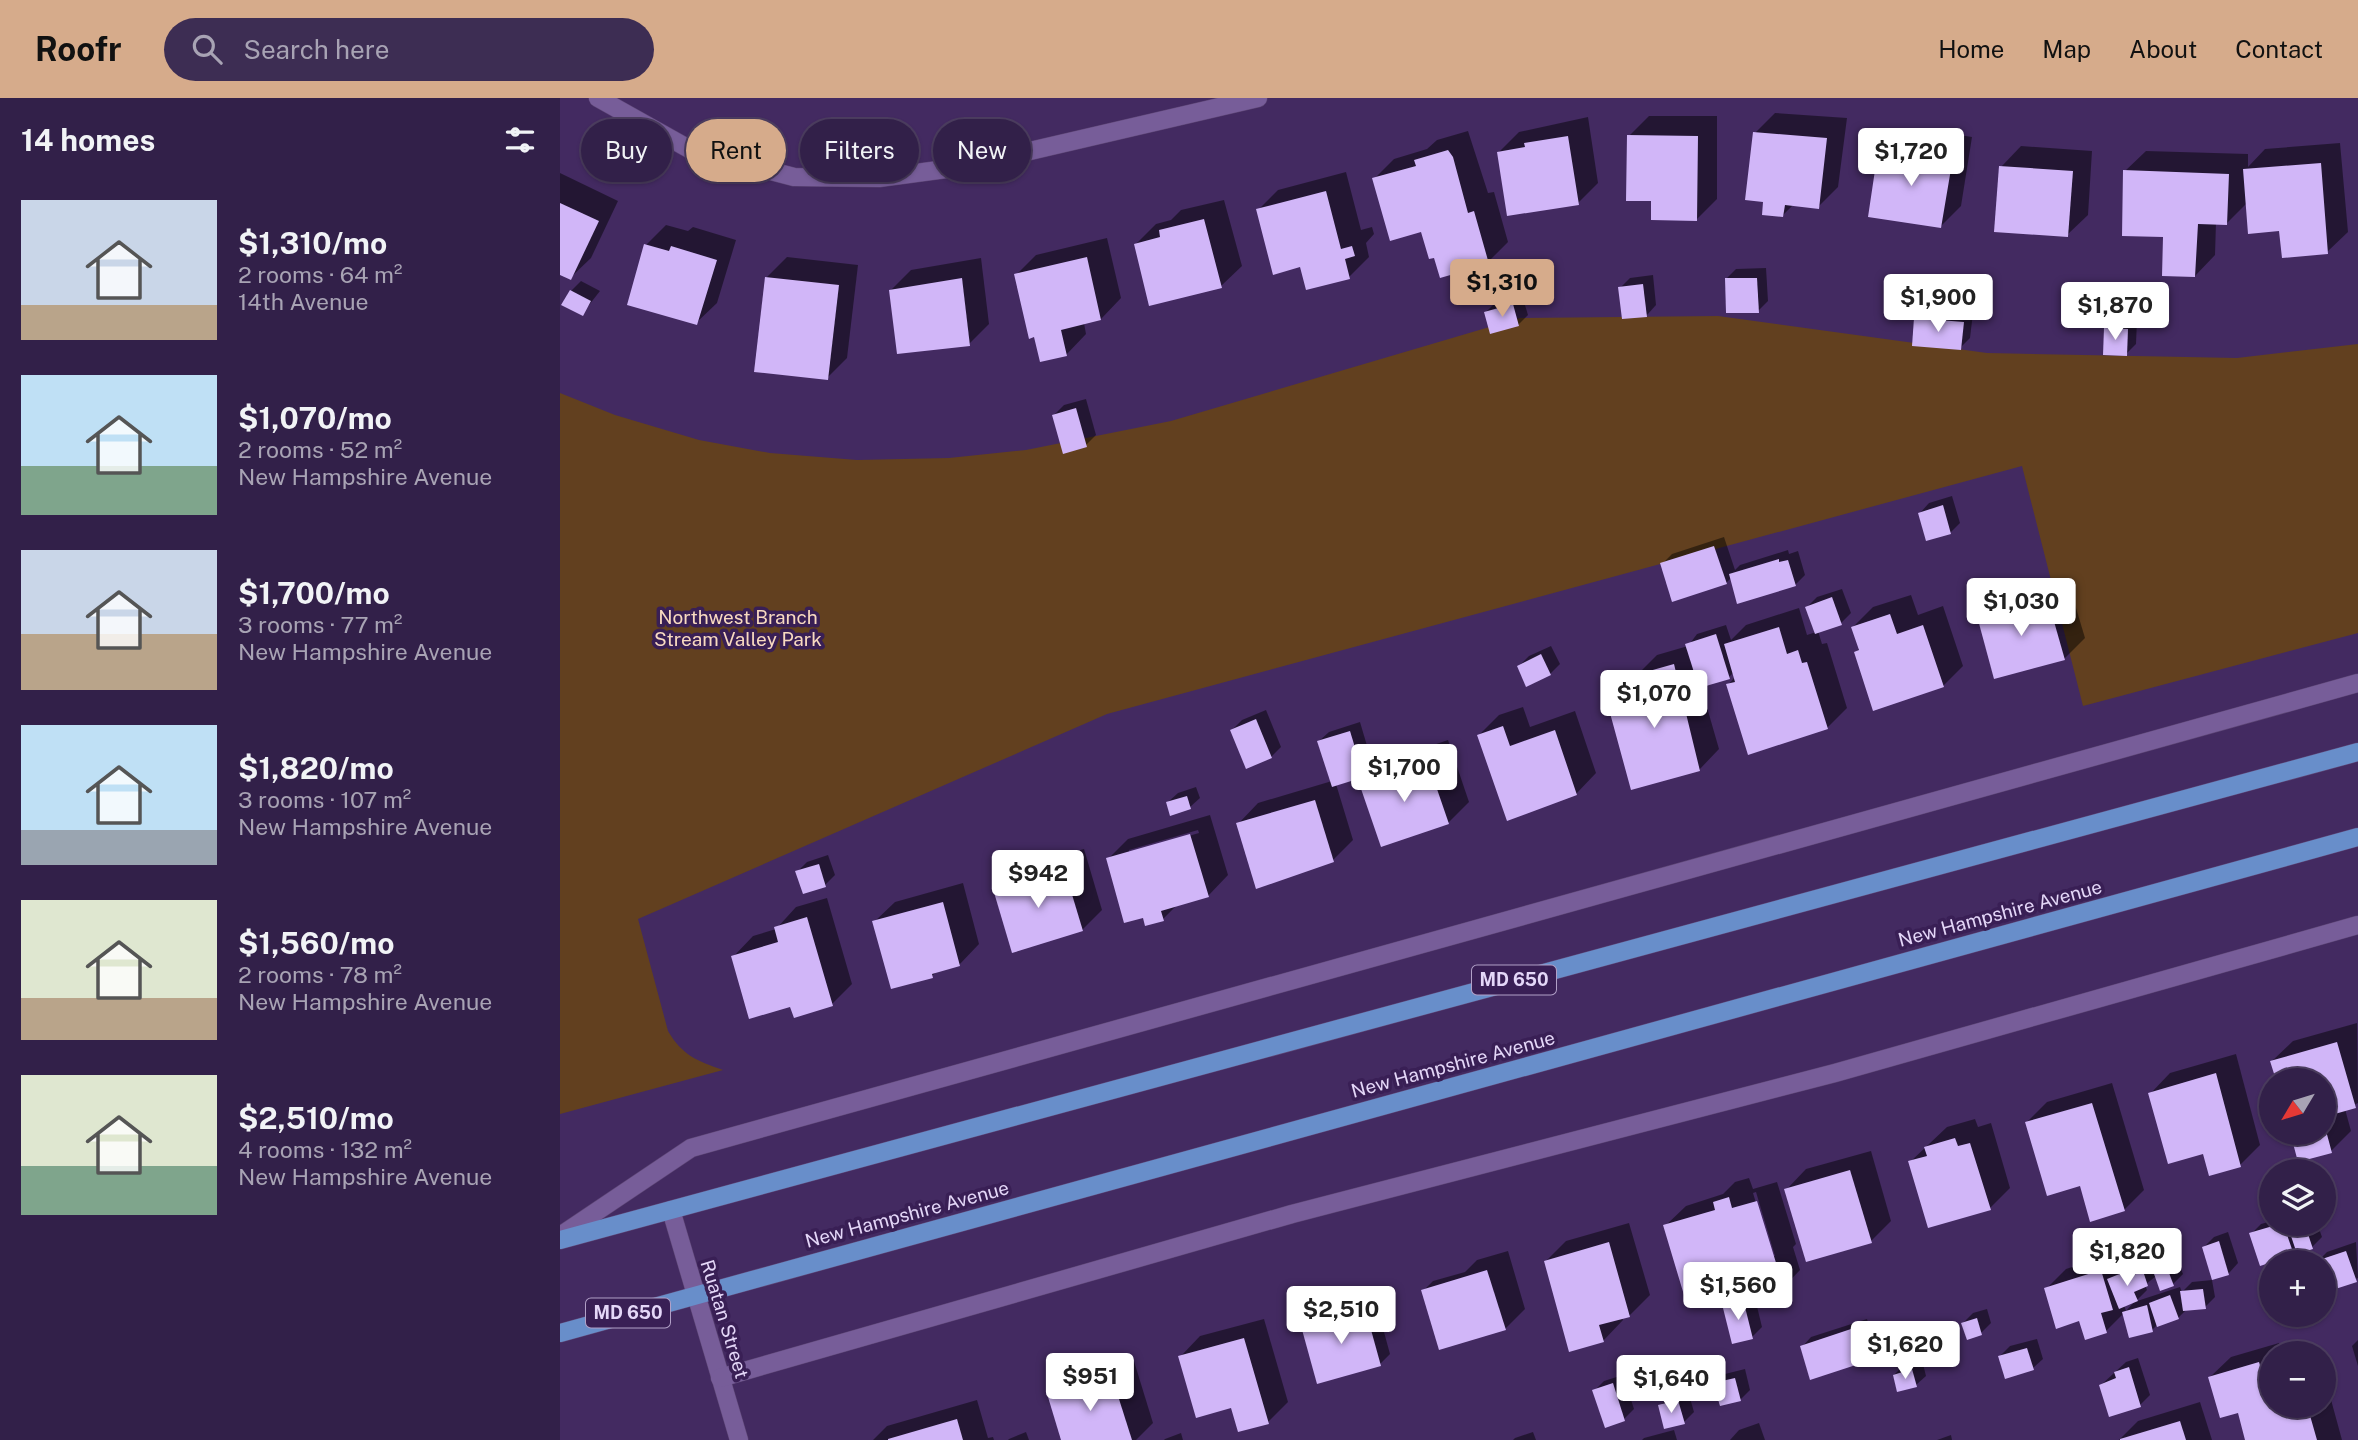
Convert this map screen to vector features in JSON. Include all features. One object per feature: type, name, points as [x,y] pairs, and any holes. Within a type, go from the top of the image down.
[{"type":"main road","name":"MD 650","points":[[560,1238],[2358,752]]},
{"type":"main road","name":"New Hampshire Avenue","points":[[560,1333],[2358,836]]},
{"type":"street","points":[[598,98],[691,150],[794,177],[879,178],[961,167],[1258,98]]},
{"type":"street","points":[[560,1238],[691,1148],[2358,683]]},
{"type":"street","points":[[720,1378],[1292,1214],[1835,1073],[2358,925]]},
{"type":"street","name":"Ruatan Street","points":[[671,1210],[739,1440]]},
{"type":"green space","name":"Northwest Branch Stream Valley Park","points":[[1718,316],[1987,353],[2237,358],[2358,344],[2358,633],[2083,706],[2022,466],[1107,714],[638,919],[668,1031],[691,1056],[723,1070],[560,1114],[560,393],[615,415],[699,440],[770,453],[857,460],[949,458],[1026,450],[1171,421],[1520,318]]},
{"type":"building","points":[[1753,132],[1827,138],[1819,209],[1785,205],[1783,217],[1762,215],[1763,202],[1745,200]]},
{"type":"building","points":[[1627,135],[1698,136],[1697,221],[1651,220],[1651,201],[1626,201]]},
{"type":"building","points":[[1568,136],[1579,205],[1507,216],[1497,152],[1525,147],[1524,143]]},
{"type":"building","points":[[1448,150],[1453,157],[1468,213],[1474,211],[1489,264],[1440,278],[1434,258],[1429,259],[1421,232],[1390,241],[1372,178],[1416,166],[1414,160]]},
{"type":"building","points":[[1878,150],[1905,155],[1905,150],[1953,157],[1941,228],[1868,217]]},
{"type":"building","points":[[2321,163],[2328,254],[2282,258],[2279,231],[2248,234],[2243,169]]},
{"type":"building","points":[[1999,166],[2073,171],[2068,237],[1994,232]]},
{"type":"building","points":[[2123,170],[2229,174],[2227,225],[2198,224],[2195,277],[2162,276],[2163,237],[2122,236]]},
{"type":"building","points":[[1326,191],[1341,249],[1352,246],[1355,256],[1345,259],[1350,279],[1306,290],[1300,267],[1273,275],[1256,209]]},
{"type":"building","points":[[560,203],[599,221],[571,280],[560,275]]},
{"type":"building","points":[[1204,219],[1222,288],[1149,306],[1134,244],[1160,237],[1159,230]]},
{"type":"building","points":[[644,244],[669,251],[671,246],[717,260],[697,325],[627,305]]},
{"type":"building","points":[[1087,257],[1101,320],[1061,330],[1067,356],[1040,362],[1034,337],[1029,339],[1014,274]]},
{"type":"building","points":[[765,277],[839,285],[828,380],[754,372]]},
{"type":"building","points":[[962,278],[970,346],[897,354],[889,290]]},
{"type":"building","points":[[1725,278],[1757,278],[1759,313],[1726,313]]},
{"type":"building","points":[[1643,284],[1647,317],[1622,319],[1618,287]]},
{"type":"building","points":[[570,290],[591,301],[583,316],[561,305]]},
{"type":"building","points":[[1513,304],[1519,326],[1490,334],[1484,312]]},
{"type":"building","points":[[1914,318],[1964,322],[1961,350],[1912,346]]},
{"type":"building","points":[[2104,328],[2128,329],[2127,356],[2103,355]]},
{"type":"building","points":[[1076,408],[1087,447],[1063,454],[1052,415]]},
{"type":"building","points":[[1943,505],[1951,534],[1926,541],[1918,513]]},
{"type":"building","points":[[1714,546],[1727,584],[1672,602],[1660,563]]},
{"type":"building","points":[[1779,559],[1779,562],[1788,560],[1796,586],[1737,604],[1729,574]]},
{"type":"building","points":[[1832,597],[1842,625],[1815,634],[1805,607]]},
{"type":"building","points":[[2047,597],[2065,660],[1994,679],[1977,616]]},
{"type":"building","points":[[1890,614],[1897,634],[1923,625],[1944,687],[1873,711],[1854,652],[1859,650],[1851,627]]},
{"type":"building","points":[[1779,627],[1787,654],[1798,650],[1802,663],[1807,662],[1828,729],[1748,755],[1726,684],[1735,682],[1724,644]]},
{"type":"building","points":[[1716,634],[1730,679],[1699,688],[1685,644]]},
{"type":"building","points":[[1541,654],[1551,675],[1526,687],[1517,666]]},
{"type":"building","points":[[1674,664],[1700,771],[1631,790],[1607,702],[1639,693],[1635,675]]},
{"type":"building","points":[[1256,719],[1272,758],[1246,769],[1230,730]]},
{"type":"building","points":[[1503,726],[1510,746],[1555,730],[1577,795],[1507,821],[1477,735]]},
{"type":"building","points":[[1350,731],[1364,777],[1332,787],[1317,741]]},
{"type":"building","points":[[1427,760],[1449,824],[1381,847],[1359,783]]},
{"type":"building","points":[[1187,796],[1191,809],[1170,816],[1166,802]]},
{"type":"building","points":[[1315,800],[1334,862],[1256,889],[1236,823]]},
{"type":"building","points":[[1190,834],[1209,897],[1161,911],[1164,921],[1145,926],[1143,918],[1124,923],[1106,858]]},
{"type":"building","points":[[819,864],[826,887],[803,894],[795,871]]},
{"type":"building","points":[[1064,868],[1083,931],[1012,953],[993,889]]},
{"type":"building","points":[[943,902],[960,966],[932,974],[933,978],[891,989],[872,921]]},
{"type":"building","points":[[807,917],[833,1006],[794,1018],[790,1007],[749,1019],[731,956],[778,942],[774,927]]},
{"type":"building","points":[[2337,1042],[2356,1108],[2336,1114],[2336,1068],[2272,1068],[2270,1061]]},
{"type":"building","points":[[2216,1073],[2241,1167],[2209,1176],[2203,1154],[2168,1164],[2148,1093]]},
{"type":"building","points":[[2092,1103],[2125,1211],[2090,1222],[2080,1186],[2047,1196],[2025,1122]]},
{"type":"building","points":[[1955,1138],[1958,1146],[1970,1143],[1991,1210],[1928,1228],[1908,1161],[1927,1156],[1924,1147]]},
{"type":"building","points":[[2293,1145],[2330,1145],[2332,1153],[2297,1159]]},
{"type":"building","points":[[1850,1170],[1872,1243],[1806,1262],[1784,1189]]},
{"type":"building","points":[[1729,1197],[1732,1208],[1757,1201],[1777,1266],[1773,1267],[1781,1292],[1761,1298],[1755,1275],[1684,1295],[1663,1225],[1715,1210],[1713,1202]]},
{"type":"building","points":[[2259,1230],[2259,1236],[2287,1236],[2292,1250],[2259,1250],[2259,1263],[2249,1233]]},
{"type":"building","points":[[2291,1236],[2309,1236],[2313,1249],[2296,1250]]},
{"type":"building","points":[[2219,1241],[2229,1275],[2212,1280],[2202,1247]]},
{"type":"building","points":[[1609,1242],[1630,1317],[1599,1325],[1604,1342],[1569,1352],[1544,1261]]},
{"type":"building","points":[[2346,1251],[2357,1282],[2336,1289],[2336,1254]]},
{"type":"building","points":[[2166,1265],[2174,1286],[2160,1291],[2153,1271]]},
{"type":"building","points":[[1487,1270],[1506,1330],[1439,1350],[1421,1290]]},
{"type":"building","points":[[2101,1270],[2113,1310],[2101,1313],[2107,1333],[2085,1340],[2079,1321],[2056,1329],[2044,1288]]},
{"type":"building","points":[[2127,1271],[2129,1277],[2143,1271],[2148,1286],[2134,1292],[2138,1301],[2119,1309],[2107,1279]]},
{"type":"building","points":[[2203,1289],[2206,1309],[2183,1311],[2180,1291]]},
{"type":"building","points":[[2170,1295],[2179,1319],[2157,1327],[2149,1303]]},
{"type":"building","points":[[1743,1299],[1753,1339],[1732,1344],[1722,1304]]},
{"type":"building","points":[[2147,1305],[2153,1332],[2129,1338],[2122,1312]]},
{"type":"building","points":[[1365,1308],[1381,1366],[1317,1384],[1301,1326]]},
{"type":"building","points":[[1977,1318],[1982,1335],[1967,1340],[1961,1323]]},
{"type":"building","points":[[1857,1327],[1868,1361],[1810,1380],[1800,1346]]},
{"type":"building","points":[[1244,1338],[1269,1424],[1238,1432],[1231,1408],[1196,1418],[1178,1356]]},
{"type":"building","points":[[2027,1348],[2034,1370],[2005,1379],[1998,1356]]},
{"type":"building","points":[[2259,1362],[2259,1418],[2311,1418],[2317,1440],[2245,1440],[2238,1413],[2220,1418],[2208,1377]]},
{"type":"building","points":[[2129,1367],[2141,1407],[2109,1417],[2099,1385],[2116,1378],[2114,1372]]},
{"type":"building","points":[[1912,1369],[1917,1387],[1897,1392],[1893,1375]]},
{"type":"building","points":[[1112,1377],[1132,1440],[1061,1440],[1048,1397]]},
{"type":"building","points":[[1735,1378],[1741,1401],[1720,1406],[1713,1383]]},
{"type":"building","points":[[1613,1383],[1625,1421],[1605,1428],[1592,1390]]},
{"type":"building","points":[[1678,1400],[1685,1424],[1664,1429],[1658,1405]]},
{"type":"building","points":[[957,1419],[963,1440],[888,1440],[888,1439]]},
{"type":"building","points":[[2180,1421],[2186,1440],[2120,1440],[2120,1439]]}]
